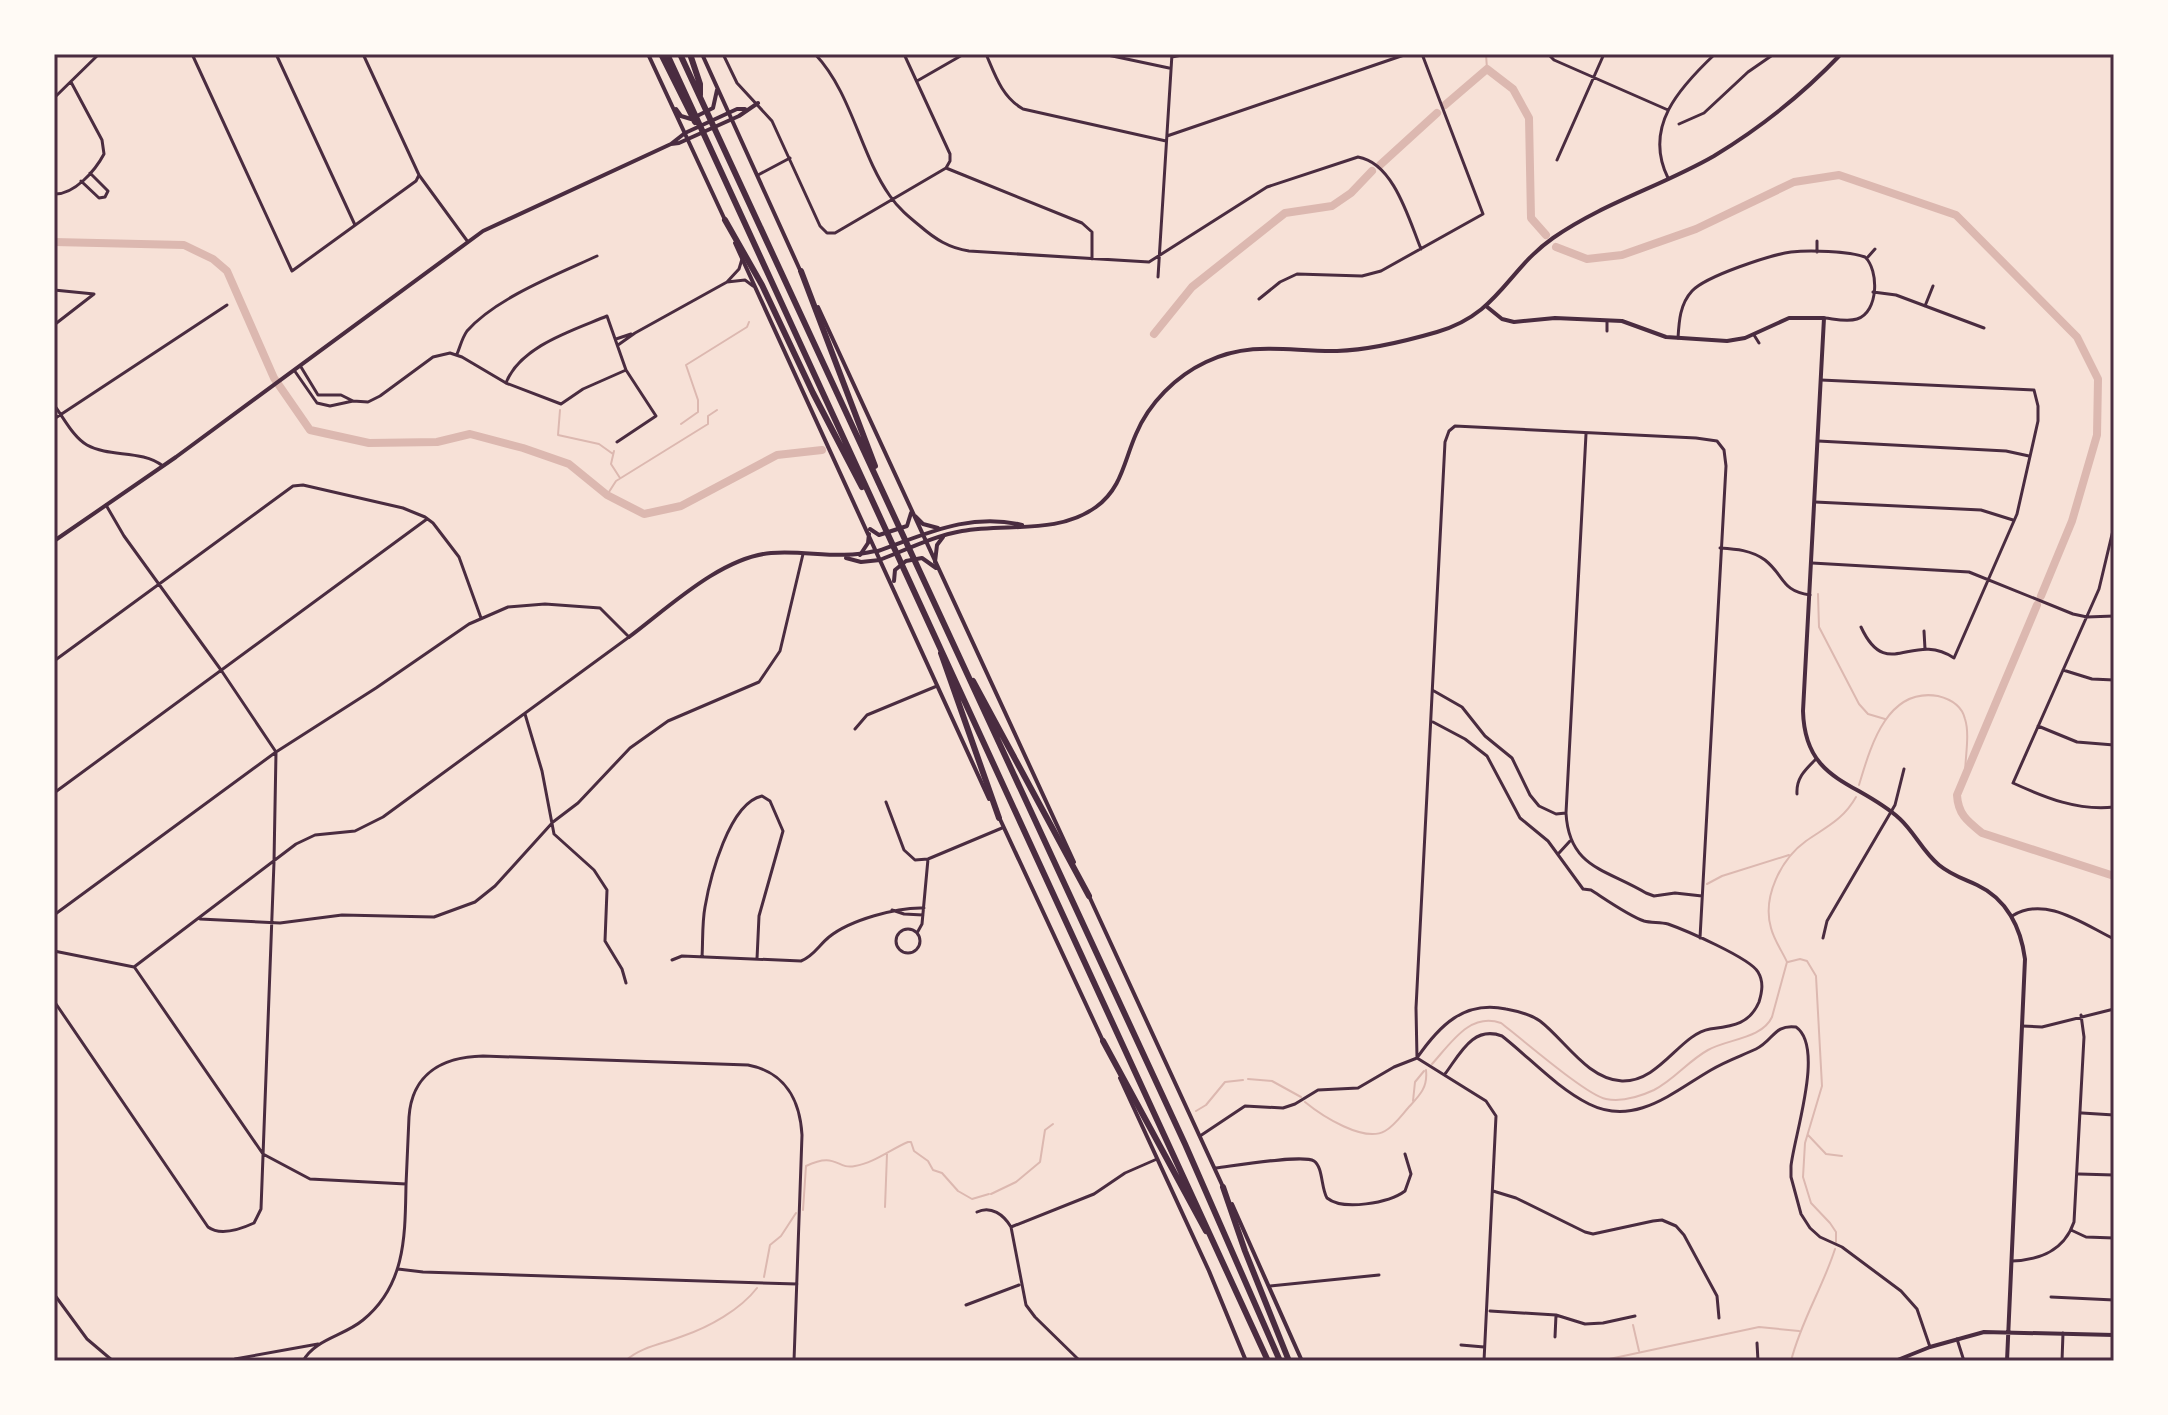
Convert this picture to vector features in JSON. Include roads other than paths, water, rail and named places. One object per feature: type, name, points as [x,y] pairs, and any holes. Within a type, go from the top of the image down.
[{"type":"highway","points":[[661,54],[715,160]]},
{"type":"highway","points":[[667,54],[1268,1361]]},
{"type":"highway","points":[[680,54],[1196,1166],[1280,1361]]},
{"type":"highway","points":[[690,54],[700,84],[701,98]]},
{"type":"highway","points":[[725,220],[762,285],[857,479],[877,510]]},
{"type":"highway","points":[[801,271],[894,518]]},
{"type":"highway","points":[[935,635],[999,818]]},
{"type":"highway","points":[[959,656],[1089,896]]},
{"type":"highway","points":[[1103,1041],[1233,1281]]},
{"type":"highway","points":[[1223,1187],[1289,1361]]},
{"type":"main road","points":[[648,54],[1157,1159],[1246,1361]]},
{"type":"main road","points":[[702,54],[1302,1361]]},
{"type":"main road","points":[[840,556],[861,562],[882,559],[945,535],[976,529],[1046,525],[1078,517],[1103,501],[1121,478],[1135,435],[1151,408],[1173,384],[1205,362],[1234,351],[1256,348],[1349,350],[1453,327],[1486,306],[1553,238],[1607,206],[1713,156],[1746,135],[1801,92],[1841,54]]},
{"type":"main road","points":[[671,105],[681,116],[691,119],[713,108],[717,86]]},
{"type":"main road","points":[[54,541],[163,466],[483,231],[671,144],[688,140],[732,120],[758,103]]},
{"type":"main road","points":[[671,144],[685,133],[748,108]]},
{"type":"main road","points":[[1486,306],[1502,319],[1514,322],[1552,318],[1622,321],[1655,334],[1727,341],[1754,335],[1789,318],[1824,318],[1804,723],[1807,740],[1816,759],[1838,781],[1891,812],[1941,867],[1983,888],[1999,901],[2012,916],[2020,934],[2025,959],[2007,1361]]},
{"type":"main road","points":[[865,524],[875,534],[886,534],[907,526],[911,510]]},
{"type":"main road","points":[[911,510],[923,524],[942,528]]},
{"type":"main road","points":[[629,637],[708,579],[750,557],[771,553],[860,555],[958,523],[984,520],[1027,526]]},
{"type":"main road","points":[[860,555],[868,543],[869,532]]},
{"type":"main road","points":[[937,567],[937,545],[945,535]]},
{"type":"main road","points":[[896,590],[895,570],[906,561],[922,558],[937,567]]},
{"type":"main road","points":[[1896,1361],[1930,1347],[1984,1332],[2114,1335]]},
{"type":"street","points":[[54,98],[99,54]]},
{"type":"street","points":[[192,54],[292,271],[416,181],[419,175]]},
{"type":"street","points":[[276,54],[355,225]]},
{"type":"street","points":[[363,54],[419,175],[468,242]]},
{"type":"street","points":[[723,54],[737,83],[768,114],[820,226],[827,233],[835,233],[893,200],[946,168],[950,161],[950,154],[904,54]]},
{"type":"street","points":[[917,81],[964,54]]},
{"type":"street","points":[[986,54],[1009,99],[1023,109],[1167,138],[1407,54]]},
{"type":"street","points":[[1103,54],[1171,68]]},
{"type":"street","points":[[1158,277],[1172,56],[1186,54]]},
{"type":"street","points":[[1259,299],[1293,275],[1308,272],[1368,275],[1387,268],[1483,214],[1422,54]]},
{"type":"street","points":[[1548,54],[1554,60],[1668,110]]},
{"type":"street","points":[[1557,160],[1604,54]]},
{"type":"street","points":[[1668,178],[1661,163],[1660,130],[1668,110],[1715,54]]},
{"type":"street","points":[[1679,124],[1704,113],[1748,72],[1774,54]]},
{"type":"street","points":[[817,55],[838,86],[893,200],[935,238],[960,249],[1141,262],[1159,257],[1171,246],[1267,187],[1358,157],[1370,161],[1395,186],[1421,249]]},
{"type":"street","points":[[54,194],[69,193],[100,161],[104,146],[71,82]]},
{"type":"street","points":[[757,176],[790,158]]},
{"type":"street","points":[[946,168],[1082,223],[1092,232],[1092,259]]},
{"type":"street","points":[[81,181],[99,198],[105,197],[108,191],[89,173]]},
{"type":"street","points":[[1817,241],[1817,252]]},
{"type":"street","points":[[1867,258],[1875,249]]},
{"type":"street","points":[[1678,338],[1684,303],[1701,283],[1785,253],[1856,254],[1867,258],[1873,268],[1870,308],[1861,317],[1849,320],[1824,318]]},
{"type":"street","points":[[457,355],[467,332],[499,306],[597,256]]},
{"type":"street","points":[[618,345],[727,282],[739,269],[742,259]]},
{"type":"street","points":[[727,282],[745,280],[755,287]]},
{"type":"street","points":[[1925,306],[1933,286]]},
{"type":"street","points":[[54,290],[94,294],[54,325]]},
{"type":"street","points":[[1873,292],[1896,295],[1984,328]]},
{"type":"street","points":[[54,419],[227,305]]},
{"type":"street","points":[[1929,318],[1932,309]]},
{"type":"street","points":[[506,383],[521,361],[547,343],[607,316],[626,370],[656,416],[617,442]]},
{"type":"street","points":[[1607,321],[1607,331]]},
{"type":"street","points":[[616,339],[635,333]]},
{"type":"street","points":[[1754,335],[1759,343]]},
{"type":"street","points":[[292,371],[312,401],[330,406],[374,399],[433,357],[450,353],[506,383],[561,404],[583,389],[626,370]]},
{"type":"street","points":[[300,366],[318,395],[341,395],[353,401]]},
{"type":"street","points":[[1821,380],[2034,390],[2038,414],[2014,520],[1954,658],[1943,651],[1925,649],[1879,653],[1870,646],[1861,627]]},
{"type":"street","points":[[54,405],[85,444],[151,458],[163,466]]},
{"type":"street","points":[[1417,1058],[1416,1008],[1445,442],[1453,428],[1472,426],[1717,441],[1724,450],[1700,938]]},
{"type":"street","points":[[1586,434],[1566,813],[1570,841],[1584,858],[1646,893],[1654,896],[1675,893],[1702,896]]},
{"type":"street","points":[[1818,441],[2006,451],[2029,456]]},
{"type":"street","points":[[54,661],[293,486],[303,485],[418,512],[433,523],[459,557],[481,618]]},
{"type":"street","points":[[1815,502],[1981,510],[2014,520]]},
{"type":"street","points":[[54,1001],[197,1213],[213,1231],[248,1226],[259,1218],[276,752],[124,536],[106,505]]},
{"type":"street","points":[[54,793],[427,519]]},
{"type":"street","points":[[2114,526],[2112,548],[2087,617],[2013,783],[2062,803],[2114,807]]},
{"type":"street","points":[[1720,548],[1753,554],[1769,564],[1790,590],[1810,595]]},
{"type":"street","points":[[197,919],[272,923],[342,915],[434,917],[475,902],[495,886],[553,822],[578,803],[630,748],[653,730],[759,682],[780,651],[803,554]]},
{"type":"street","points":[[1812,563],[1965,571],[2056,608],[2087,617],[2114,616]]},
{"type":"street","points":[[54,915],[276,752],[376,688],[452,634],[481,618],[508,607],[545,604],[600,608],[629,637],[370,825],[355,831],[306,838],[134,967]]},
{"type":"street","points":[[1924,631],[1925,649]]},
{"type":"street","points":[[2063,670],[2092,679],[2114,680]]},
{"type":"street","points":[[855,729],[867,715],[937,686]]},
{"type":"street","points":[[1433,691],[1462,707],[1485,736],[1512,758],[1530,795],[1539,806],[1556,814],[1566,813]]},
{"type":"street","points":[[525,714],[554,834],[594,870],[607,890],[605,941],[622,969],[626,983]]},
{"type":"street","points":[[1200,1136],[1245,1106],[1290,1106],[1318,1090],[1358,1088],[1394,1067],[1417,1058],[1451,1018],[1474,1008],[1496,1007],[1522,1012],[1539,1020],[1583,1062],[1609,1077],[1631,1080],[1657,1067],[1699,1033],[1734,1026],[1750,1016],[1762,992],[1758,972],[1750,963],[1666,924],[1643,920],[1591,890],[1583,889],[1548,841],[1520,818],[1487,756],[1459,735],[1431,721]]},
{"type":"street","points":[[2038,726],[2077,742],[2114,745]]},
{"type":"street","points":[[1797,794],[1797,782],[1816,759]]},
{"type":"street","points":[[1823,938],[1827,921],[1891,812],[1904,769]]},
{"type":"street","points":[[702,957],[705,904],[726,833],[753,799],[762,796],[770,801],[783,831],[759,916],[757,959]]},
{"type":"street","points":[[886,802],[907,855],[915,860],[928,859],[1004,827]]},
{"type":"street","points":[[1558,854],[1570,841]]},
{"type":"street","points":[[917,933],[909,929],[898,934],[895,942],[899,950],[909,954],[916,951],[920,941],[917,933],[922,924],[928,859]]},
{"type":"street","points":[[2012,916],[2021,910],[2041,907],[2114,939]]},
{"type":"street","points":[[672,960],[682,956],[801,961],[812,955],[832,934],[892,910],[924,908]]},
{"type":"street","points":[[892,910],[923,915]]},
{"type":"street","points":[[54,951],[134,967],[263,1154],[310,1179],[406,1184]]},
{"type":"street","points":[[2022,1026],[2042,1027],[2114,1009]]},
{"type":"street","points":[[2012,1261],[2033,1260],[2049,1254],[2062,1243],[2075,1217],[2084,1037],[2081,1015]]},
{"type":"street","points":[[1445,1074],[1474,1037],[1486,1032],[1495,1033],[1577,1097],[1603,1110],[1641,1109],[1760,1046],[1785,1026],[1800,1029],[1806,1044],[1807,1097],[1791,1177],[1804,1220],[1820,1237],[1842,1247],[1901,1291],[1917,1309],[1930,1347]]},
{"type":"street","points":[[303,1361],[312,1348],[343,1334],[364,1319],[388,1292],[398,1269],[405,1242],[409,1117],[412,1098],[418,1086],[431,1071],[453,1058],[500,1056],[753,1066],[781,1081],[793,1095],[801,1117],[794,1361]]},
{"type":"street","points":[[1417,1058],[1486,1101],[1496,1116],[1484,1361]]},
{"type":"street","points":[[2081,1113],[2114,1115]]},
{"type":"street","points":[[1214,1168],[1311,1160],[1318,1165],[1327,1198],[1343,1204],[1383,1201],[1405,1191],[1411,1174],[1405,1154]]},
{"type":"street","points":[[1011,1227],[1094,1194],[1125,1173],[1157,1159]]},
{"type":"street","points":[[2079,1174],[2114,1175]]},
{"type":"street","points":[[1493,1191],[1516,1198],[1593,1234],[1653,1221],[1671,1223],[1684,1235],[1717,1296],[1719,1318]]},
{"type":"street","points":[[977,1212],[987,1210],[999,1213],[1011,1227],[1024,1300],[1031,1313],[1080,1361]]},
{"type":"street","points":[[2071,1230],[2086,1237],[2114,1238]]},
{"type":"street","points":[[398,1269],[797,1284]]},
{"type":"street","points":[[1270,1286],[1379,1275]]},
{"type":"street","points":[[966,1305],[1020,1285]]},
{"type":"street","points":[[54,1294],[87,1339],[113,1361]]},
{"type":"street","points":[[2051,1297],[2114,1300]]},
{"type":"street","points":[[1488,1311],[1556,1315],[1591,1324],[1635,1316]]},
{"type":"street","points":[[1555,1337],[1556,1315]]},
{"type":"street","points":[[2062,1361],[2063,1333]]},
{"type":"street","points":[[1957,1339],[1964,1361]]},
{"type":"street","points":[[215,1361],[325,1341]]},
{"type":"street","points":[[1757,1343],[1758,1361]]},
{"type":"street","points":[[1461,1345],[1484,1347]]},
{"type":"street","points":[[235,1359],[242,1361]]},
{"type":"waterway","points":[[1486,54],[1487,69]]},
{"type":"waterway","points":[[1445,105],[1487,69],[1513,89],[1529,118],[1531,218],[1546,235]]},
{"type":"waterway","points":[[1380,165],[1437,113]]},
{"type":"waterway","points":[[1154,334],[1192,287],[1285,213],[1332,206],[1351,193],[1372,171]]},
{"type":"waterway","points":[[1556,247],[1587,259],[1622,255],[1696,229],[1794,182],[1839,175],[1956,215],[2077,337],[2098,379],[2097,435],[2072,521],[2041,596]]},
{"type":"waterway","points":[[54,242],[184,245],[213,259],[227,271],[274,378],[310,430],[369,443],[437,442],[470,434],[569,464],[607,495],[644,514],[681,506],[777,455],[822,450]]},
{"type":"waterway","points":[[681,424],[698,412],[698,400],[686,365],[747,327],[749,322]]},
{"type":"waterway","points":[[560,410],[558,435],[599,444],[613,454]]},
{"type":"waterway","points":[[607,495],[616,481],[708,424],[708,416],[717,410]]},
{"type":"waterway","points":[[614,451],[611,464],[620,478]]},
{"type":"waterway","points":[[1818,594],[1819,627],[1859,704],[1868,714],[1885,719]]},
{"type":"waterway","points":[[2037,605],[1957,795],[1959,807],[1968,821],[1982,833],[2114,876]]},
{"type":"waterway","points":[[1859,785],[1883,724],[1905,701],[1920,696],[1942,697],[1961,710],[1967,732],[1965,775]]},
{"type":"waterway","points":[[1432,1064],[1454,1039],[1471,1026],[1480,1022],[1501,1023],[1597,1095],[1612,1100],[1624,1099],[1661,1086],[1708,1050],[1760,1030],[1772,1017],[1787,962],[1774,937],[1769,916],[1776,880],[1797,849],[1840,817],[1856,797]]},
{"type":"waterway","points":[[1707,884],[1722,876],[1789,855]]},
{"type":"waterway","points":[[1788,962],[1807,961],[1816,976],[1822,1086],[1805,1143],[1803,1177],[1811,1203],[1836,1232],[1836,1242]]},
{"type":"waterway","points":[[1305,1102],[1355,1131],[1376,1134],[1391,1126],[1419,1095],[1426,1082],[1426,1070]]},
{"type":"waterway","points":[[1413,1101],[1415,1082],[1424,1071]]},
{"type":"waterway","points":[[1248,1079],[1272,1081],[1301,1097]]},
{"type":"waterway","points":[[1196,1111],[1206,1105],[1225,1082],[1243,1080]]},
{"type":"waterway","points":[[991,1194],[1016,1182],[1040,1162],[1045,1130],[1053,1124]]},
{"type":"waterway","points":[[1808,1135],[1826,1154],[1842,1156]]},
{"type":"waterway","points":[[803,1210],[806,1166],[824,1160],[849,1167],[862,1164],[908,1142],[933,1170],[942,1173],[958,1191],[972,1199],[989,1194]]},
{"type":"waterway","points":[[885,1207],[887,1154]]},
{"type":"waterway","points":[[764,1277],[770,1245],[781,1236],[796,1213]]},
{"type":"waterway","points":[[1791,1361],[1835,1249]]},
{"type":"waterway","points":[[625,1361],[646,1349],[713,1323],[742,1304],[757,1288]]},
{"type":"waterway","points":[[1633,1325],[1639,1351]]},
{"type":"waterway","points":[[1600,1361],[1759,1327],[1799,1331]]}]
